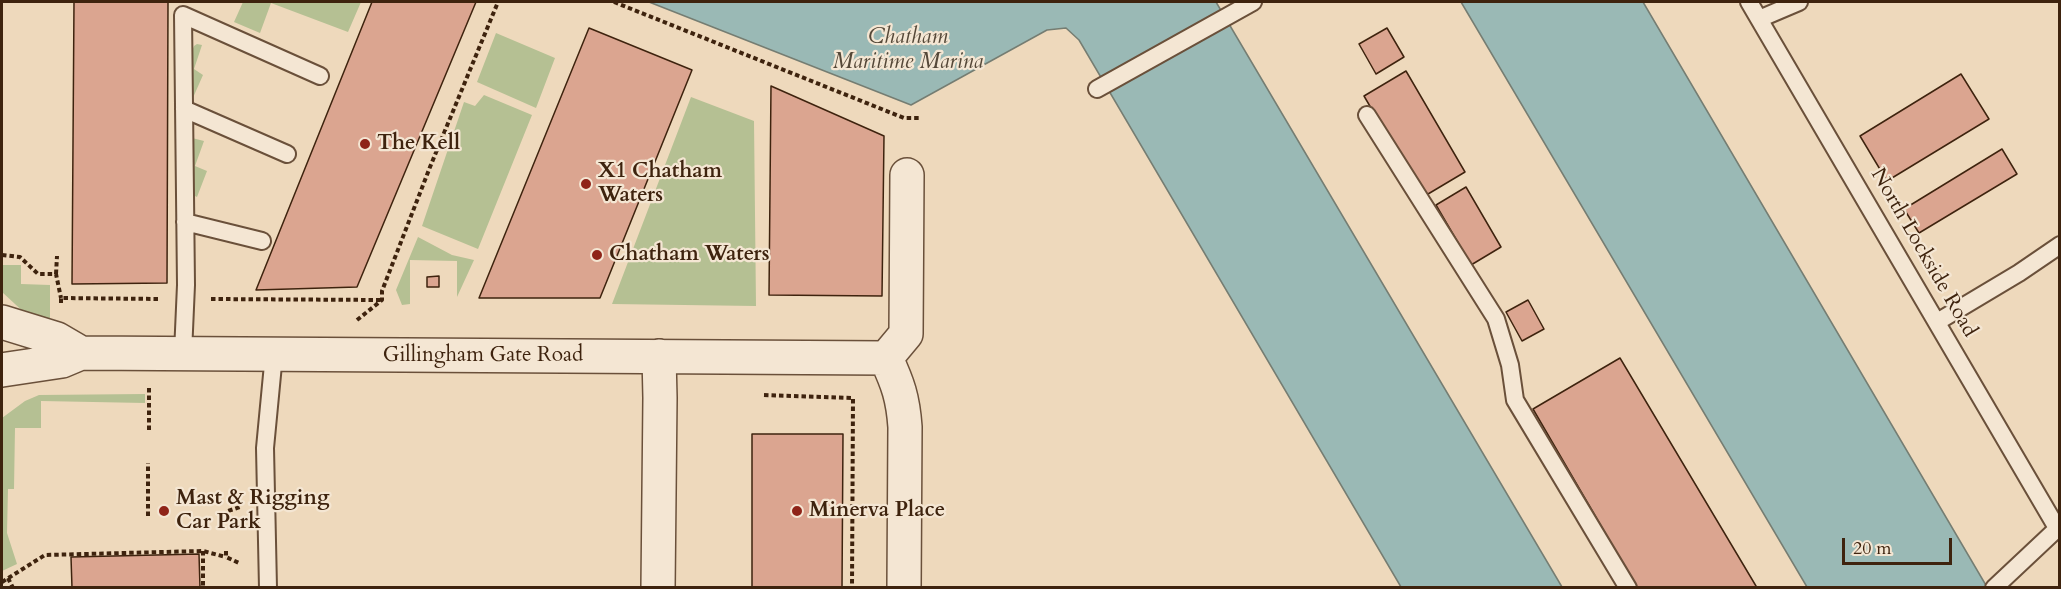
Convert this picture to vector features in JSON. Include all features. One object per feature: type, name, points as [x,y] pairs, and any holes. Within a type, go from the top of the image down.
[{"type":"street","points":[[904,588],[905,427],[903,402],[898,383],[886,358],[906,334],[907,176]]},
{"type":"street","name":"Gillingham Gate Road","points":[[2,322],[57,339],[81,353]]},
{"type":"street","name":"Gillingham Gate Road","points":[[2,370],[62,361],[81,353],[886,358]]},
{"type":"street","points":[[658,356],[660,398],[658,588]]},
{"type":"lane","points":[[1097,89],[1253,2]]},
{"type":"lane","name":"North Lockside Road","points":[[1749,2],[2058,527]]},
{"type":"lane","points":[[1759,19],[1799,2]]},
{"type":"lane","points":[[183,353],[186,285],[183,15],[320,76]]},
{"type":"lane","points":[[184,109],[287,154]]},
{"type":"lane","points":[[1367,115],[1496,319],[1510,365],[1515,400],[1628,588]]},
{"type":"lane","points":[[185,222],[262,241]]},
{"type":"lane","points":[[1938,321],[2019,273],[2060,245]]},
{"type":"lane","points":[[268,588],[265,448],[274,354]]},
{"type":"lane","points":[[1996,586],[2058,527]]},
{"type":"path","points":[[355,328],[356,321],[382,300],[382,291],[498,2]]},
{"type":"path","points":[[614,2],[904,118],[920,118]]},
{"type":"path","points":[[2,255],[20,256],[38,274],[56,274]]},
{"type":"path","points":[[57,256],[56,274],[61,298]]},
{"type":"path","points":[[149,384],[149,430]]},
{"type":"path","points":[[762,395],[853,398],[852,588]]},
{"type":"path","points":[[148,463],[148,516]]},
{"type":"path","points":[[226,518],[229,511]]},
{"type":"path","points":[[203,551],[203,588]]},
{"type":"path","points":[[13,588],[4,580],[45,555],[203,551],[226,557]]},
{"type":"green space","points":[[243,2],[361,2],[348,32],[271,3],[260,33],[234,22]]},
{"type":"green space","points":[[496,33],[555,58],[536,108],[477,82]]},
{"type":"green space","points":[[197,44],[202,45],[194,69],[203,75],[192,100],[192,51]]},
{"type":"green space","points":[[484,95],[532,115],[478,249],[422,226],[464,102],[475,106]]},
{"type":"green space","points":[[691,97],[754,121],[756,306],[612,304]]},
{"type":"green space","points":[[192,138],[204,141],[195,166],[207,171],[197,197],[191,194]]},
{"type":"green space","points":[[418,237],[452,255],[474,260],[457,297],[457,261],[410,260],[410,304],[402,305],[396,290]]},
{"type":"green space","points":[[2,265],[21,265],[21,284],[50,285],[50,326],[28,316],[2,292]]},
{"type":"green space","points":[[145,394],[145,403],[41,401],[41,428],[15,428],[14,489],[8,489],[7,533],[17,564],[2,571],[2,418],[25,401],[39,395]]},
{"type":"water","name":"Chatham Maritime Marina","points":[[649,2],[1216,2],[1562,587],[1401,587],[1079,40],[1066,28],[1047,30],[911,105]]},
{"type":"water","points":[[1461,2],[1643,2],[1987,587],[1807,587]]},
{"type":"building","points":[[74,2],[168,2],[167,283],[72,284]]},
{"type":"building","name":"The Kell","points":[[372,2],[476,2],[357,287],[256,290]]},
{"type":"building","name":"X1 Chatham Waters","points":[[589,28],[692,70],[600,298],[479,298]]},
{"type":"building","points":[[1387,28],[1404,57],[1376,74],[1359,44]]},
{"type":"building","points":[[1406,71],[1465,172],[1423,197],[1364,96]]},
{"type":"building","points":[[1961,74],[1989,119],[1887,181],[1860,136]]},
{"type":"building","name":"X1 Chatham Waters","points":[[771,86],[884,136],[882,296],[769,295]]},
{"type":"building","points":[[2002,149],[2017,174],[1919,233],[1904,209]]},
{"type":"building","points":[[1466,187],[1501,247],[1471,265],[1436,205]]},
{"type":"building","points":[[439,276],[439,287],[427,287],[427,277]]},
{"type":"building","points":[[1528,300],[1544,329],[1522,341],[1506,312]]},
{"type":"building","points":[[1620,358],[1756,588],[1637,588],[1533,409]]},
{"type":"building","name":"Minerva Place","points":[[752,434],[843,434],[842,588],[752,588]]},
{"type":"building","points":[[199,554],[200,588],[72,588],[71,557]]},
{"type":"place","name":"The Kell","points":[[365,144]]},
{"type":"place","name":"X1 Chatham Waters","points":[[586,184]]},
{"type":"place","name":"Chatham Waters","points":[[597,255]]},
{"type":"place","name":"Mast & Rigging Car Park","points":[[164,511]]},
{"type":"place","name":"Minerva Place","points":[[797,511]]}]
